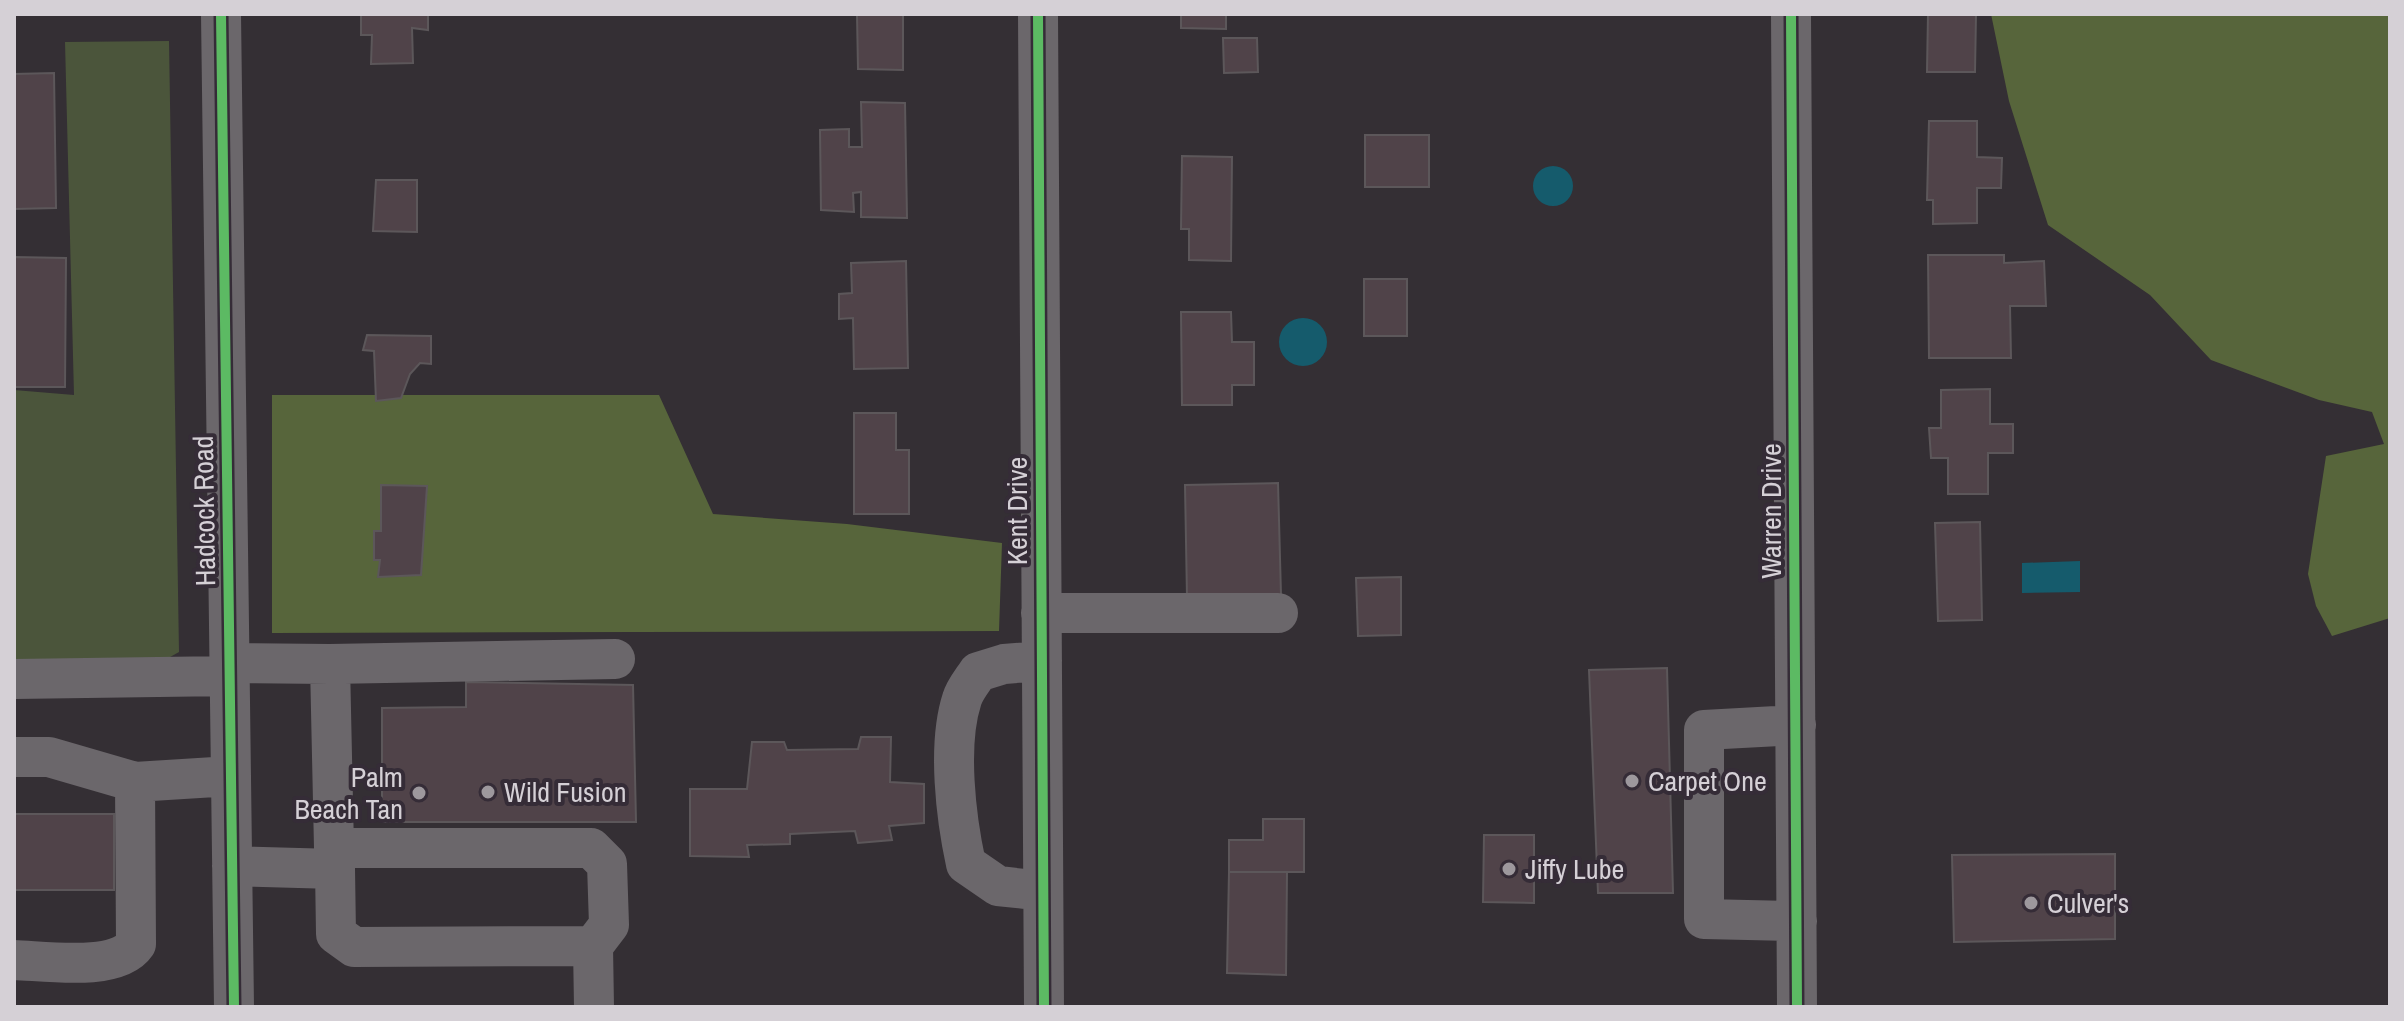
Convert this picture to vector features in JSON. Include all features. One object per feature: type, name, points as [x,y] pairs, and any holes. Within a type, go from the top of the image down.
[{"type":"street","name":"Hadcock Road","points":[[221,14],[234,1007]]},
{"type":"street","name":"Kent Drive","points":[[1038,14],[1044,1007]]},
{"type":"street","name":"Warren Drive","points":[[1791,14],[1797,1007]]},
{"type":"street","points":[[1041,613],[1278,613]]},
{"type":"street","points":[[14,679],[330,664],[615,659]]},
{"type":"street","points":[[1042,661],[1004,664],[978,672],[963,697],[957,730],[957,823],[966,864],[998,886],[1043,891]]},
{"type":"street","points":[[330,664],[336,934],[354,947],[593,946]]},
{"type":"street","points":[[1796,725],[1704,730],[1704,919],[1797,921]]},
{"type":"street","points":[[14,757],[49,757],[135,782],[231,776]]},
{"type":"street","points":[[14,960],[106,961],[129,954],[136,944],[135,782]]},
{"type":"street","points":[[232,866],[334,858],[591,848],[607,864],[609,925],[593,946],[594,1007]]},
{"type":"green space","points":[[1991,14],[2390,14],[2390,618],[2332,636],[2316,606],[2308,574],[2326,456],[2384,444],[2372,412],[2319,400],[2211,360],[2150,295],[2048,225],[2009,101]]},
{"type":"green space","points":[[169,41],[179,652],[163,661],[14,660],[14,390],[74,395],[65,42]]},
{"type":"green space","points":[[272,395],[659,395],[713,514],[847,524],[1002,543],[999,631],[272,633]]},
{"type":"water","points":[[1553,166],[1567,172],[1573,186],[1567,200],[1553,206],[1539,200],[1533,186],[1539,172]]},
{"type":"water","points":[[1303,318],[1320,325],[1327,342],[1320,359],[1303,366],[1286,359],[1279,342],[1286,325]]},
{"type":"water","points":[[2080,561],[2080,592],[2022,593],[2022,563]]},
{"type":"building","points":[[361,14],[428,14],[428,30],[412,28],[413,63],[371,64],[372,35],[361,35]]},
{"type":"building","points":[[857,14],[903,14],[903,70],[858,69]]},
{"type":"building","points":[[1181,14],[1226,14],[1226,29],[1181,28]]},
{"type":"building","points":[[1928,14],[1976,14],[1975,72],[1927,72]]},
{"type":"building","points":[[1223,38],[1257,38],[1258,72],[1224,73]]},
{"type":"building","points":[[54,73],[56,208],[14,209],[14,74]]},
{"type":"building","points":[[861,102],[905,103],[907,218],[861,217],[861,192],[853,193],[854,212],[821,210],[820,130],[849,129],[849,147],[862,147]]},
{"type":"building","points":[[1929,121],[1977,121],[1977,157],[2002,158],[2001,188],[1977,188],[1977,223],[1933,224],[1933,200],[1927,200]]},
{"type":"building","points":[[1365,135],[1429,135],[1429,187],[1365,187]]},
{"type":"building","points":[[1182,156],[1232,157],[1231,261],[1189,260],[1189,229],[1181,229]]},
{"type":"building","points":[[376,180],[417,180],[417,232],[373,231]]},
{"type":"building","points":[[1928,255],[2004,255],[2004,263],[2044,261],[2046,306],[2010,306],[2011,358],[1929,358]]},
{"type":"building","points":[[14,257],[66,258],[65,387],[14,387]]},
{"type":"building","points":[[906,261],[908,368],[854,369],[853,318],[839,319],[839,294],[852,293],[851,263]]},
{"type":"building","points":[[1364,279],[1407,279],[1407,336],[1364,336]]},
{"type":"building","points":[[1181,312],[1231,312],[1232,342],[1254,342],[1254,385],[1232,385],[1232,405],[1182,405]]},
{"type":"building","points":[[367,335],[431,336],[431,364],[420,363],[410,374],[401,398],[376,401],[374,351],[363,350]]},
{"type":"building","points":[[1990,389],[1990,424],[2013,424],[2013,453],[1988,453],[1988,494],[1948,494],[1948,458],[1931,458],[1929,428],[1941,428],[1941,390]]},
{"type":"building","points":[[854,413],[896,413],[896,450],[909,450],[909,514],[854,514]]},
{"type":"building","points":[[1278,483],[1281,595],[1187,597],[1185,485]]},
{"type":"building","points":[[381,485],[427,486],[421,575],[378,577],[380,560],[374,560],[374,531],[381,531]]},
{"type":"building","points":[[1980,522],[1982,620],[1938,621],[1935,523]]},
{"type":"building","points":[[1401,577],[1401,635],[1358,636],[1356,578]]},
{"type":"building","name":"Carpet One","points":[[1667,668],[1673,893],[1598,893],[1589,670]]},
{"type":"building","points":[[466,682],[633,685],[636,822],[382,822],[382,708],[466,707]]},
{"type":"building","points":[[861,737],[891,737],[890,782],[924,784],[924,823],[889,826],[892,840],[858,843],[855,831],[790,834],[790,844],[747,845],[749,857],[690,856],[690,789],[747,789],[752,742],[784,742],[787,750],[858,749]]},
{"type":"building","points":[[14,814],[114,814],[114,890],[14,890]]},
{"type":"building","points":[[1263,819],[1304,819],[1304,872],[1229,872],[1229,840],[1263,840]]},
{"type":"building","name":"Jiffy Lube","points":[[1484,835],[1534,835],[1534,903],[1483,902]]},
{"type":"building","points":[[2115,854],[2115,939],[1954,942],[1952,855]]},
{"type":"building","points":[[1229,872],[1287,872],[1286,975],[1227,973]]},
{"type":"cycle path","points":[[221,14],[234,1007]]},
{"type":"cycle path","points":[[1038,14],[1044,1007]]},
{"type":"cycle path","points":[[1791,14],[1797,1007]]},
{"type":"place","name":"Carpet One","points":[[1632,781]]},
{"type":"place","name":"Wild Fusion","points":[[488,792]]},
{"type":"place","name":"Palm Beach Tan","points":[[419,793]]},
{"type":"place","name":"Jiffy Lube","points":[[1509,869]]},
{"type":"place","name":"Culver's","points":[[2031,903]]}]
